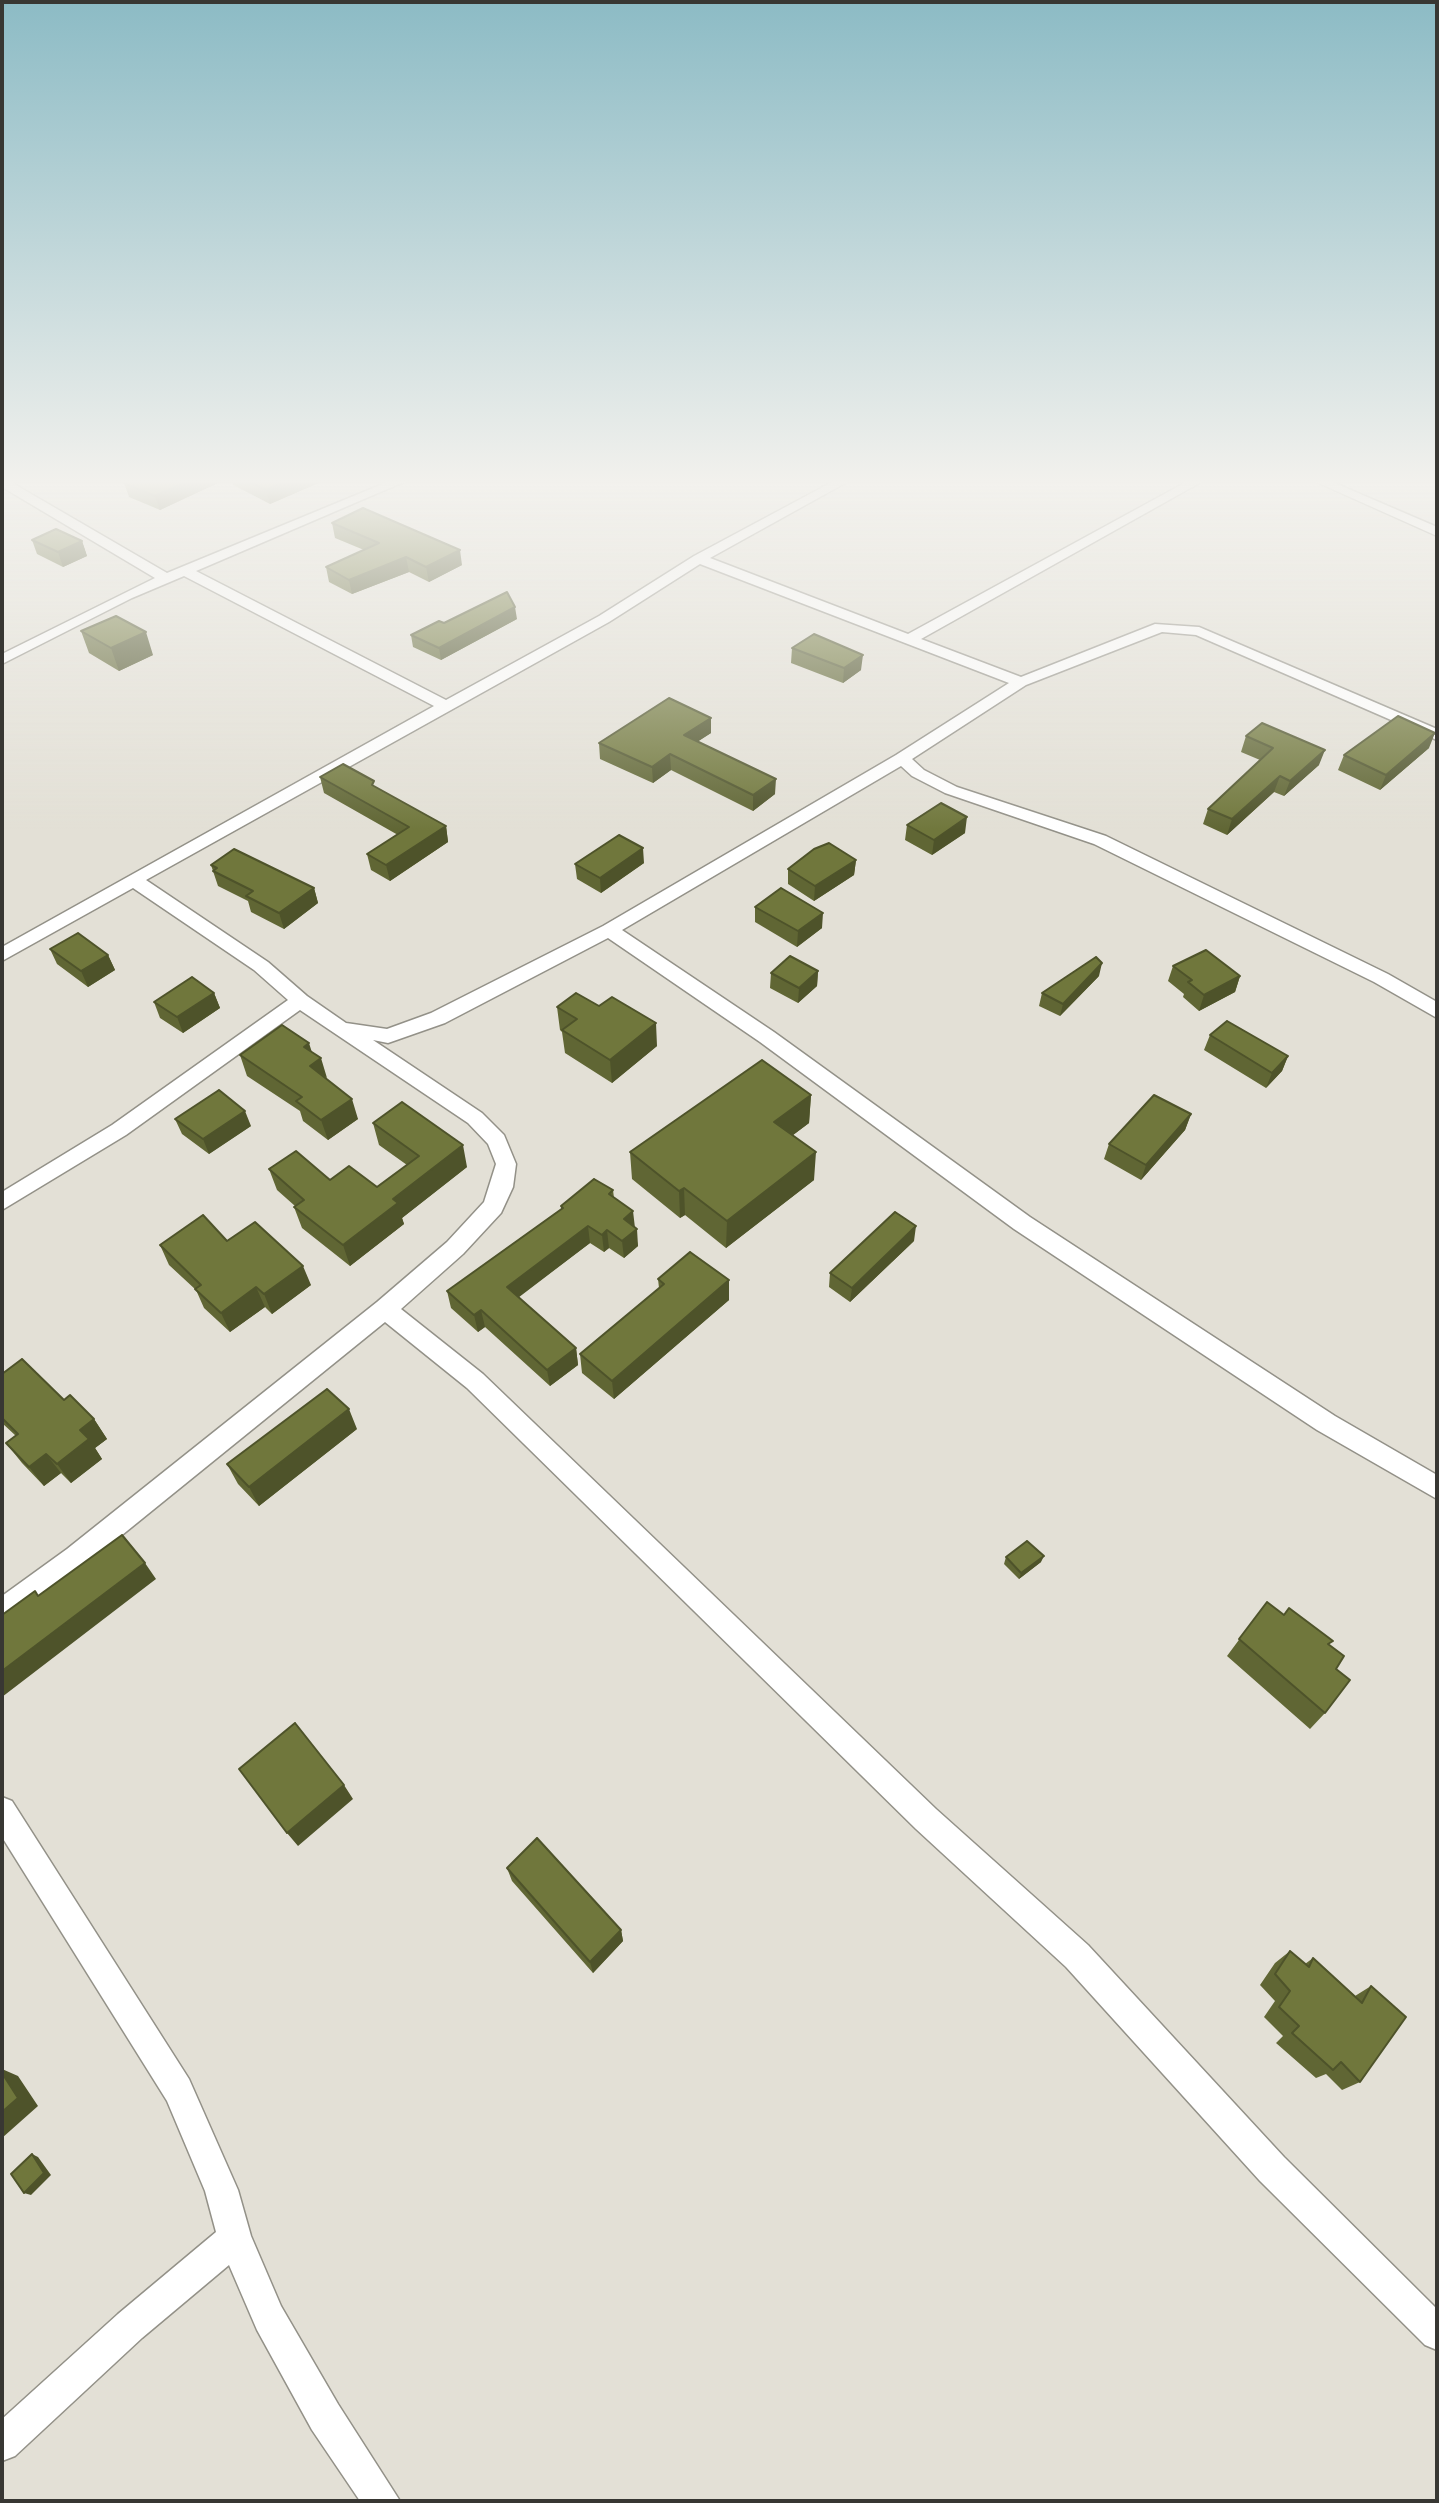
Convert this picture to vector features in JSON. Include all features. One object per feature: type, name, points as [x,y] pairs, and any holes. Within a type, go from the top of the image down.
[{"type":"street","points":[[2,660],[78,617],[123,598]]},
{"type":"street","points":[[234,598],[446,706]]},
{"type":"street","points":[[2,955],[638,598]]},
{"type":"street","points":[[803,598],[1021,682]]},
{"type":"street","points":[[911,638],[984,598]]},
{"type":"street","points":[[338,1027],[388,1036],[438,1018],[609,930],[902,758],[1021,682],[1141,633],[1175,627],[1199,631],[1437,735]]},
{"type":"street","points":[[902,758],[918,773],[951,790],[1100,840],[1355,965],[1437,1011]]},
{"type":"street","points":[[2,1611],[76,1557],[385,1309],[455,1248],[493,1207],[502,1187],[506,1164],[497,1140],[475,1118],[300,1001],[261,966],[134,880]]},
{"type":"street","points":[[609,930],[767,1037],[1022,1223],[1326,1423],[1437,1488]]},
{"type":"street","points":[[2,1202],[119,1130],[300,1001]]},
{"type":"street","points":[[385,1309],[475,1381],[926,1819],[1077,1956],[1272,2169],[1437,2333]]},
{"type":"street","points":[[2,1811],[178,2090],[221,2190],[235,2238],[269,2318],[325,2417],[382,2501]]},
{"type":"street","points":[[2,2443],[130,2326],[235,2238]]},
{"type":"building","points":[[495,598],[510,598],[515,607],[439,648],[411,635],[439,621],[444,623]]},
{"type":"building","points":[[116,616],[146,632],[111,648],[81,631]]},
{"type":"building","points":[[814,634],[863,655],[844,668],[792,648]]},
{"type":"building","points":[[669,698],[711,718],[684,735],[776,779],[753,795],[670,754],[652,767],[599,743]]},
{"type":"building","points":[[1398,716],[1435,733],[1386,775],[1344,755]]},
{"type":"building","points":[[1262,723],[1325,750],[1290,781],[1280,776],[1232,819],[1208,809],[1273,748],[1246,736]]},
{"type":"building","points":[[343,764],[374,781],[372,785],[446,826],[386,865],[367,854],[409,827],[320,777]]},
{"type":"building","points":[[941,803],[967,817],[934,840],[907,825]]},
{"type":"building","points":[[619,835],[643,848],[600,878],[575,864]]},
{"type":"building","points":[[829,843],[856,860],[815,886],[788,869],[814,849]]},
{"type":"building","points":[[234,849],[314,888],[279,913],[246,896],[253,891],[213,871],[217,868],[211,865]]},
{"type":"building","points":[[781,888],[823,913],[798,931],[755,907]]},
{"type":"building","points":[[78,933],[108,955],[81,971],[50,949]]},
{"type":"building","points":[[1206,950],[1240,976],[1204,995],[1188,982],[1192,980],[1173,966]]},
{"type":"building","points":[[790,956],[818,971],[799,988],[771,973]]},
{"type":"building","points":[[1096,957],[1102,963],[1063,1004],[1042,993]]},
{"type":"building","points":[[192,977],[214,993],[177,1017],[154,1002]]},
{"type":"building","points":[[576,993],[599,1006],[612,997],[656,1023],[610,1060],[562,1030],[577,1019],[557,1007]]},
{"type":"building","points":[[1227,1021],[1288,1056],[1272,1073],[1210,1035]]},
{"type":"building","points":[[282,1025],[309,1043],[304,1047],[321,1058],[310,1066],[352,1099],[321,1120],[296,1101],[302,1097],[240,1055]]},
{"type":"building","points":[[762,1060],[811,1095],[774,1122],[816,1152],[727,1221],[684,1188],[679,1191],[630,1152]]},
{"type":"building","points":[[219,1090],[245,1111],[203,1139],[175,1119]]},
{"type":"building","points":[[1154,1095],[1191,1114],[1146,1165],[1109,1144]]},
{"type":"building","points":[[402,1102],[463,1145],[393,1199],[398,1203],[343,1245],[294,1207],[304,1200],[269,1169],[296,1151],[330,1180],[349,1166],[377,1187],[419,1156],[373,1123]]},
{"type":"building","points":[[594,1179],[613,1190],[609,1194],[633,1211],[624,1219],[637,1229],[622,1241],[607,1230],[602,1235],[588,1226],[507,1287],[576,1348],[547,1370],[481,1310],[474,1315],[447,1291],[563,1208],[561,1206]]},
{"type":"building","points":[[895,1212],[916,1226],[852,1288],[830,1273]]},
{"type":"building","points":[[203,1215],[227,1241],[255,1222],[303,1266],[264,1294],[256,1287],[221,1313],[195,1289],[201,1285],[160,1245]]},
{"type":"building","points":[[690,1252],[729,1280],[612,1381],[580,1354],[664,1284],[658,1279]]},
{"type":"building","points":[[22,1359],[64,1400],[70,1395],[94,1419],[80,1430],[89,1439],[57,1464],[46,1454],[29,1467],[6,1443],[18,1434],[2,1418],[2,1374]]},
{"type":"building","points":[[327,1389],[349,1409],[249,1487],[227,1464]]},
{"type":"building","points":[[122,1535],[145,1563],[2,1671],[2,1615],[35,1591],[38,1596]]},
{"type":"building","points":[[1027,1541],[1044,1556],[1021,1573],[1006,1557]]},
{"type":"building","points":[[1267,1602],[1284,1615],[1289,1608],[1333,1641],[1328,1644],[1344,1656],[1336,1669],[1350,1680],[1325,1713],[1239,1639]]},
{"type":"building","points":[[295,1723],[344,1785],[287,1833],[239,1769]]},
{"type":"building","points":[[537,1838],[621,1930],[590,1962],[507,1868]]},
{"type":"building","points":[[1290,1951],[1309,1967],[1313,1958],[1362,2003],[1371,1986],[1406,2017],[1360,2082],[1341,2062],[1333,2070],[1292,2033],[1299,2026],[1279,2007],[1290,1991],[1275,1974]]},
{"type":"building","points":[[2,2073],[18,2098],[2,2112]]},
{"type":"building","points":[[32,2154],[44,2173],[24,2193],[11,2174]]}]
